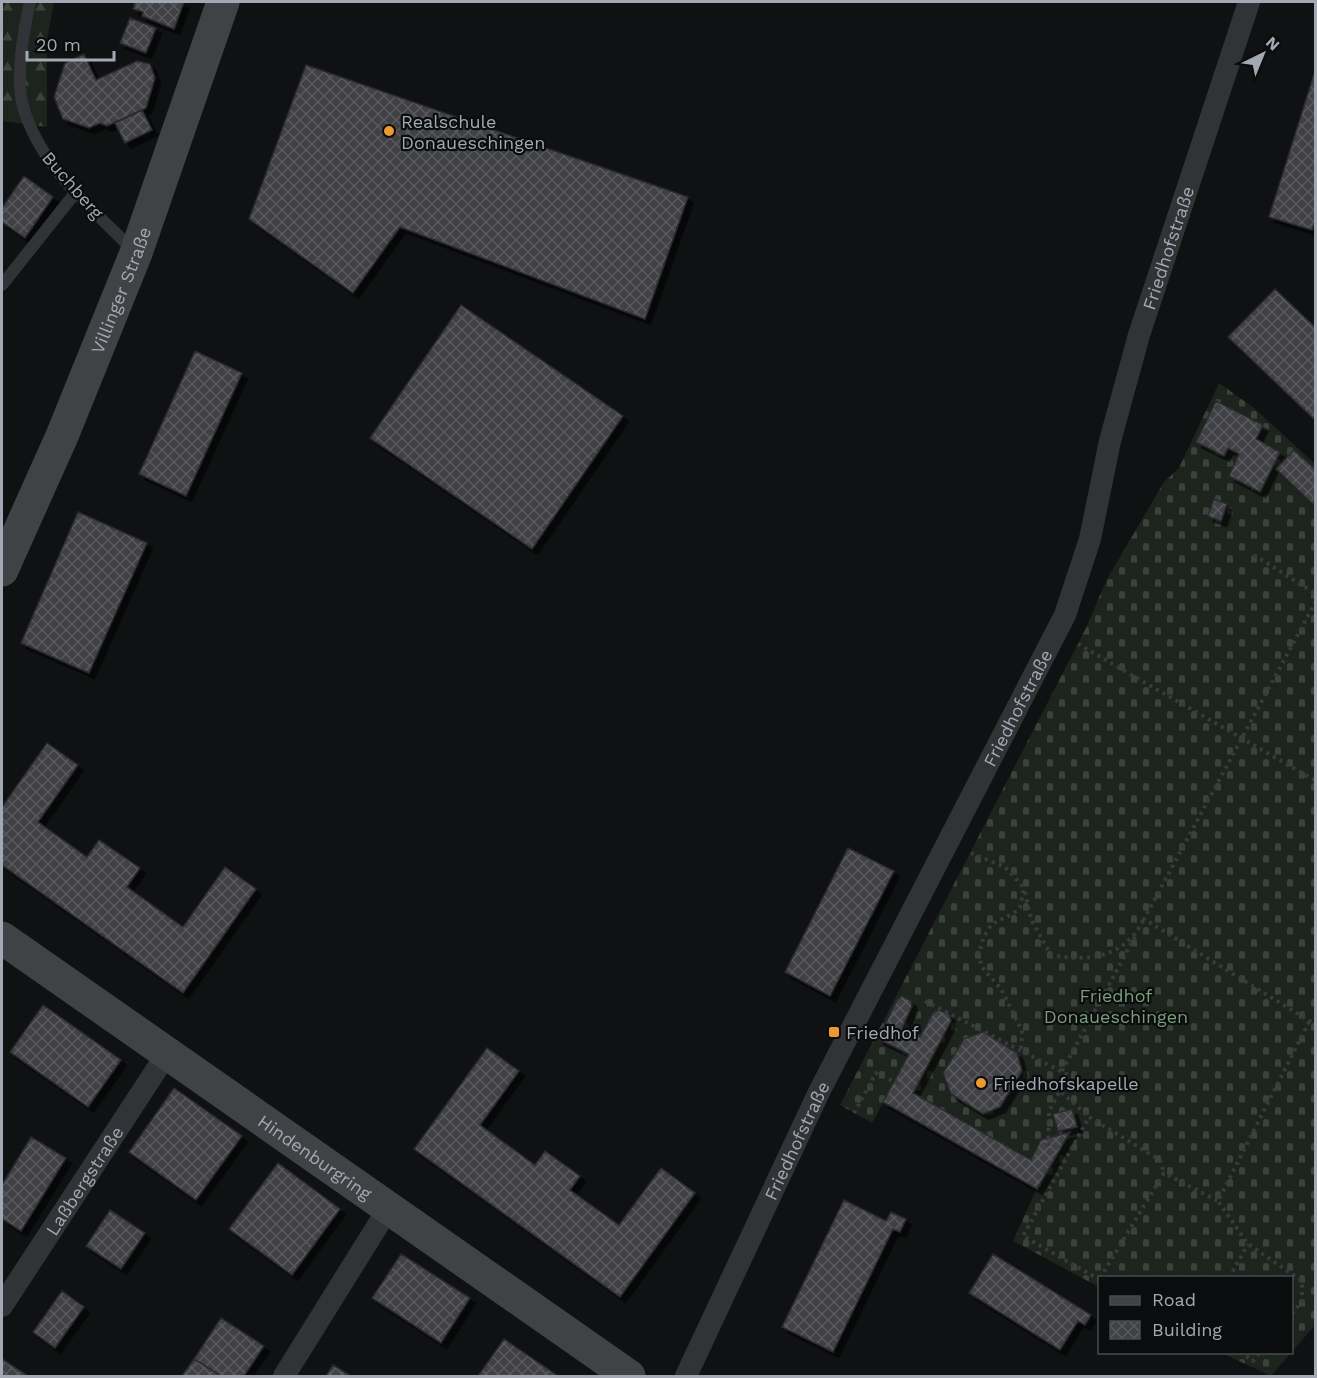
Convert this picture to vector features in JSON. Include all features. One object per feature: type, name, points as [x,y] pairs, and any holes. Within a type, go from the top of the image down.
[{"type":"main road","name":"Villinger Straße","points":[[2,570],[62,436],[136,253],[223,2]]},
{"type":"main road","name":"Hindenburgring","points":[[2,938],[629,1377]]},
{"type":"street","name":"Friedhofstraße","points":[[686,1377],[819,1092],[1065,615],[1090,539],[1110,441],[1139,336],[1249,2]]},
{"type":"street","name":"Laßbergstraße","points":[[2,1306],[166,1055]]},
{"type":"street","points":[[284,1377],[388,1209]]},
{"type":"lane","name":"Buchberg","points":[[30,2],[22,40],[22,105],[39,146],[76,192],[136,253]]},
{"type":"lane","points":[[2,285],[76,192]]},
{"type":"path","points":[[1254,555],[1316,594]]},
{"type":"path","points":[[1062,1071],[1316,601]]},
{"type":"path","points":[[1056,632],[1316,782]]},
{"type":"path","points":[[948,843],[1005,867],[1024,888],[1031,919],[1051,955],[1093,959],[1118,949],[1138,931]]},
{"type":"path","points":[[1020,1050],[1022,1031],[1001,989],[981,966],[979,953],[984,936],[992,924],[1014,913],[1020,907],[1024,888]]},
{"type":"path","points":[[1144,919],[1316,1025]]},
{"type":"path","points":[[925,1001],[1068,1075],[1049,1111],[1048,1146]]},
{"type":"path","points":[[1218,1201],[1309,1022]]},
{"type":"path","points":[[854,1113],[876,1073],[899,1084]]},
{"type":"path","points":[[1060,1091],[1089,1117],[1160,1160],[1164,1173],[1218,1201],[1248,1244],[1302,1281],[1302,1301],[1293,1313]]},
{"type":"path","points":[[1089,1117],[1023,1236],[1098,1278]]},
{"type":"path","points":[[1102,1276],[1164,1173]]},
{"type":"path","points":[[1230,1276],[1248,1244]]},
{"type":"path","points":[[1242,1354],[1253,1360],[1259,1354]]},
{"type":"green space","points":[[2,2],[54,2],[47,40],[47,127],[2,121]]},
{"type":"green space","name":"Friedhof Donaueschingen","points":[[1219,383],[1254,408],[1315,464],[1315,1325],[1293,1351],[1293,1276],[1098,1276],[1098,1286],[1013,1241],[1037,1188],[883,1103],[872,1123],[840,1105],[1085,630],[1107,579],[1164,482],[1179,468]]},
{"type":"green space","points":[[1224,1354],[1290,1354],[1271,1376]]},
{"type":"building","points":[[131,2],[184,2],[174,29],[142,16],[143,12],[133,9],[135,3]]},
{"type":"building","points":[[130,18],[156,28],[146,53],[120,43]]},
{"type":"building","points":[[84,54],[96,80],[137,61],[150,64],[155,78],[146,108],[107,126],[100,123],[89,128],[63,119],[54,97],[65,63]]},
{"type":"building","name":"Realschule Donaueschingen","points":[[306,65],[688,197],[645,319],[400,227],[353,293],[249,219]]},
{"type":"building","points":[[1316,68],[1316,219],[1312,230],[1269,217]]},
{"type":"building","points":[[142,110],[152,130],[125,143],[115,123]]},
{"type":"building","points":[[24,176],[53,197],[25,238],[2,222],[2,208]]},
{"type":"building","points":[[1275,289],[1316,328],[1316,421],[1228,337]]},
{"type":"building","points":[[461,305],[623,416],[532,549],[370,438]]},
{"type":"building","points":[[195,351],[242,373],[186,496],[139,474]]},
{"type":"building","points":[[1216,401],[1263,425],[1256,439],[1280,452],[1260,492],[1229,476],[1239,454],[1228,448],[1224,456],[1196,442]]},
{"type":"building","points":[[1294,450],[1316,470],[1314,505],[1276,469]]},
{"type":"building","points":[[1214,499],[1227,504],[1221,521],[1208,516]]},
{"type":"building","points":[[78,512],[147,543],[89,673],[21,643]]},
{"type":"building","points":[[47,743],[78,765],[38,822],[87,857],[99,840],[140,868],[127,887],[183,927],[225,867],[256,889],[183,993],[2,865],[2,807]]},
{"type":"building","points":[[848,848],[894,871],[830,996],[785,972]]},
{"type":"building","points":[[902,996],[911,1001],[912,1006],[902,1028],[920,1037],[933,1013],[938,1010],[949,1014],[951,1021],[913,1093],[1031,1160],[1041,1140],[1070,1132],[1037,1189],[883,1102],[909,1054],[878,1039],[897,1000]]},
{"type":"building","points":[[43,1005],[121,1060],[88,1107],[10,1052]]},
{"type":"building","name":"Friedhofskapelle","points":[[983,1032],[1017,1053],[1022,1071],[1000,1107],[983,1114],[951,1094],[943,1073],[964,1039]]},
{"type":"building","points":[[487,1048],[519,1071],[480,1125],[535,1165],[545,1151],[580,1176],[570,1190],[619,1225],[661,1168],[695,1193],[620,1297],[414,1149]]},
{"type":"building","points":[[174,1088],[242,1136],[196,1200],[129,1152]]},
{"type":"building","points":[[1072,1109],[1077,1127],[1058,1131],[1053,1114]]},
{"type":"building","points":[[31,1137],[66,1158],[21,1231],[2,1219],[2,1185]]},
{"type":"building","points":[[278,1163],[340,1209],[292,1275],[229,1229]]},
{"type":"building","points":[[844,1200],[886,1221],[891,1212],[906,1219],[900,1232],[893,1229],[833,1352],[782,1327]]},
{"type":"building","points":[[110,1210],[145,1233],[121,1269],[86,1246]]},
{"type":"building","points":[[401,1254],[470,1298],[441,1343],[372,1298]]},
{"type":"building","points":[[993,1254],[1091,1315],[1085,1325],[1078,1321],[1060,1350],[969,1293]]},
{"type":"building","points":[[62,1291],[84,1307],[55,1348],[33,1332]]},
{"type":"building","points":[[221,1318],[264,1346],[244,1376],[221,1376],[194,1359]]},
{"type":"building","points":[[504,1339],[558,1376],[478,1376]]},
{"type":"building","points":[[2,1359],[28,1376],[2,1376]]},
{"type":"building","points":[[194,1359],[221,1376],[182,1376]]},
{"type":"building","points":[[333,1365],[351,1376],[326,1376]]},
{"type":"place","name":"Realschule Donaueschingen","points":[[389,131]]},
{"type":"place","name":"Friedhof","points":[[834,1032]]},
{"type":"place","name":"Friedhofskapelle","points":[[981,1083]]}]
